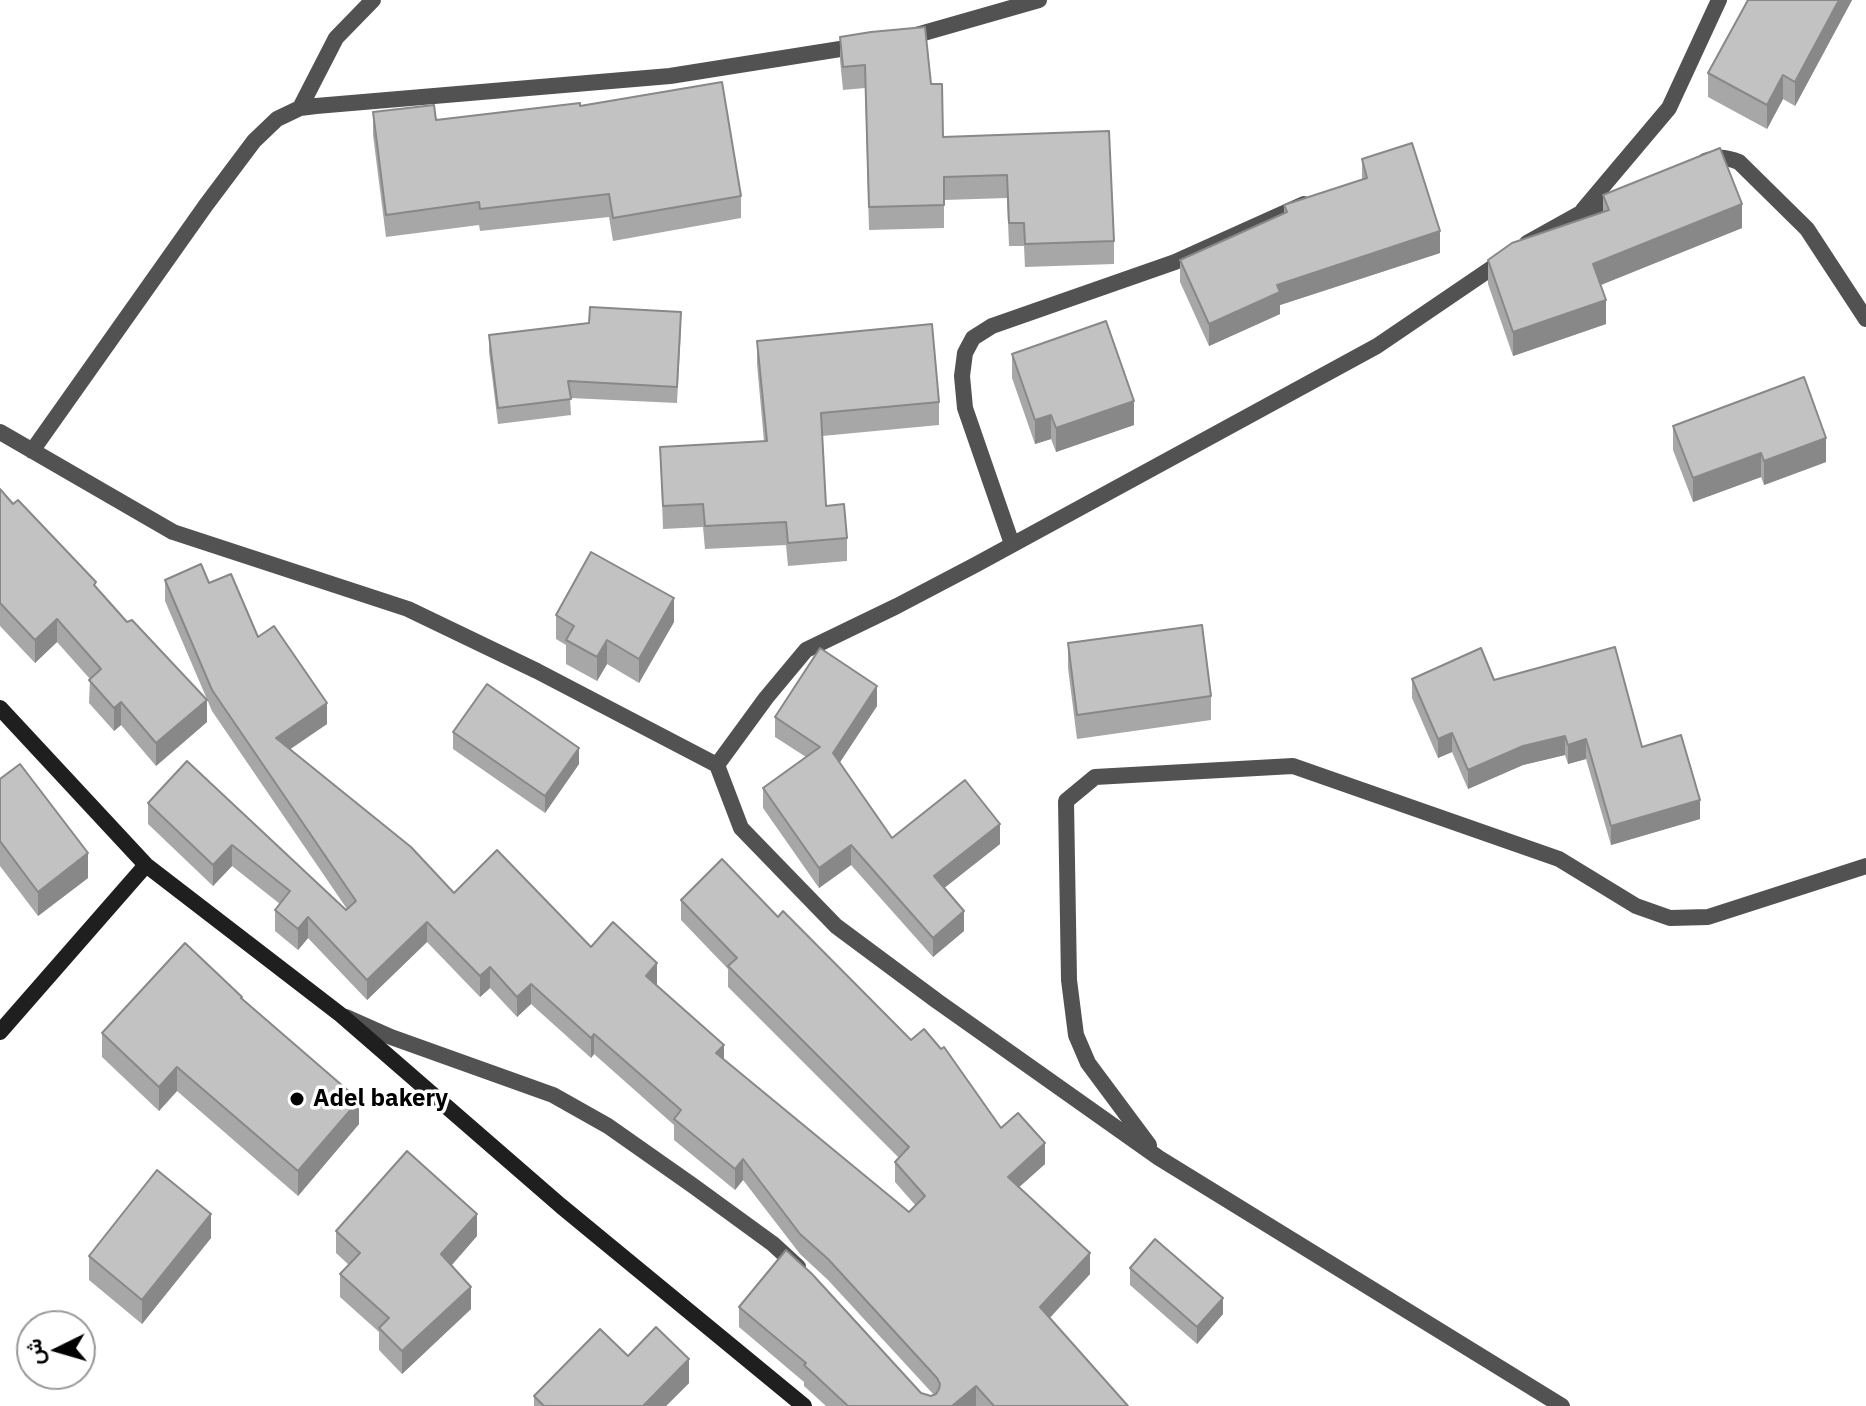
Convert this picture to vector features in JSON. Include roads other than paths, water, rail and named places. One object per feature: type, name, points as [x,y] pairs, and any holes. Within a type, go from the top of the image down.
[{"type":"main road","points":[[0,708],[146,865],[341,1015],[561,1206],[804,1406]]},
{"type":"main road","points":[[0,1032],[146,865]]},
{"type":"street","points":[[300,108],[336,38],[373,0]]},
{"type":"street","points":[[32,451],[254,141],[277,119],[300,108],[670,76],[918,36],[1039,0]]},
{"type":"street","points":[[1579,214],[1669,108],[1719,0]]},
{"type":"street","points":[[1685,169],[1716,157],[1739,162],[1807,229],[1866,319]]},
{"type":"street","points":[[717,765],[806,650],[897,606],[1377,346],[1533,239],[1579,214],[1632,192]]},
{"type":"street","points":[[1012,544],[965,408],[962,376],[965,353],[973,338],[992,326],[1175,262],[1306,203]]},
{"type":"street","points":[[0,432],[173,532],[408,609],[537,671],[717,765],[741,828],[836,926],[1159,1158],[1562,1406]]},
{"type":"street","points":[[1159,1158],[1088,1063],[1076,1035],[1069,980],[1066,801],[1095,777],[1293,766],[1559,859],[1636,906],[1670,918],[1708,917],[1866,866]]},
{"type":"street","points":[[341,1015],[391,1037],[553,1095],[608,1126],[773,1244],[808,1276]]},
{"type":"place","name":"Adel bakery","points":[[297,1099]]}]
